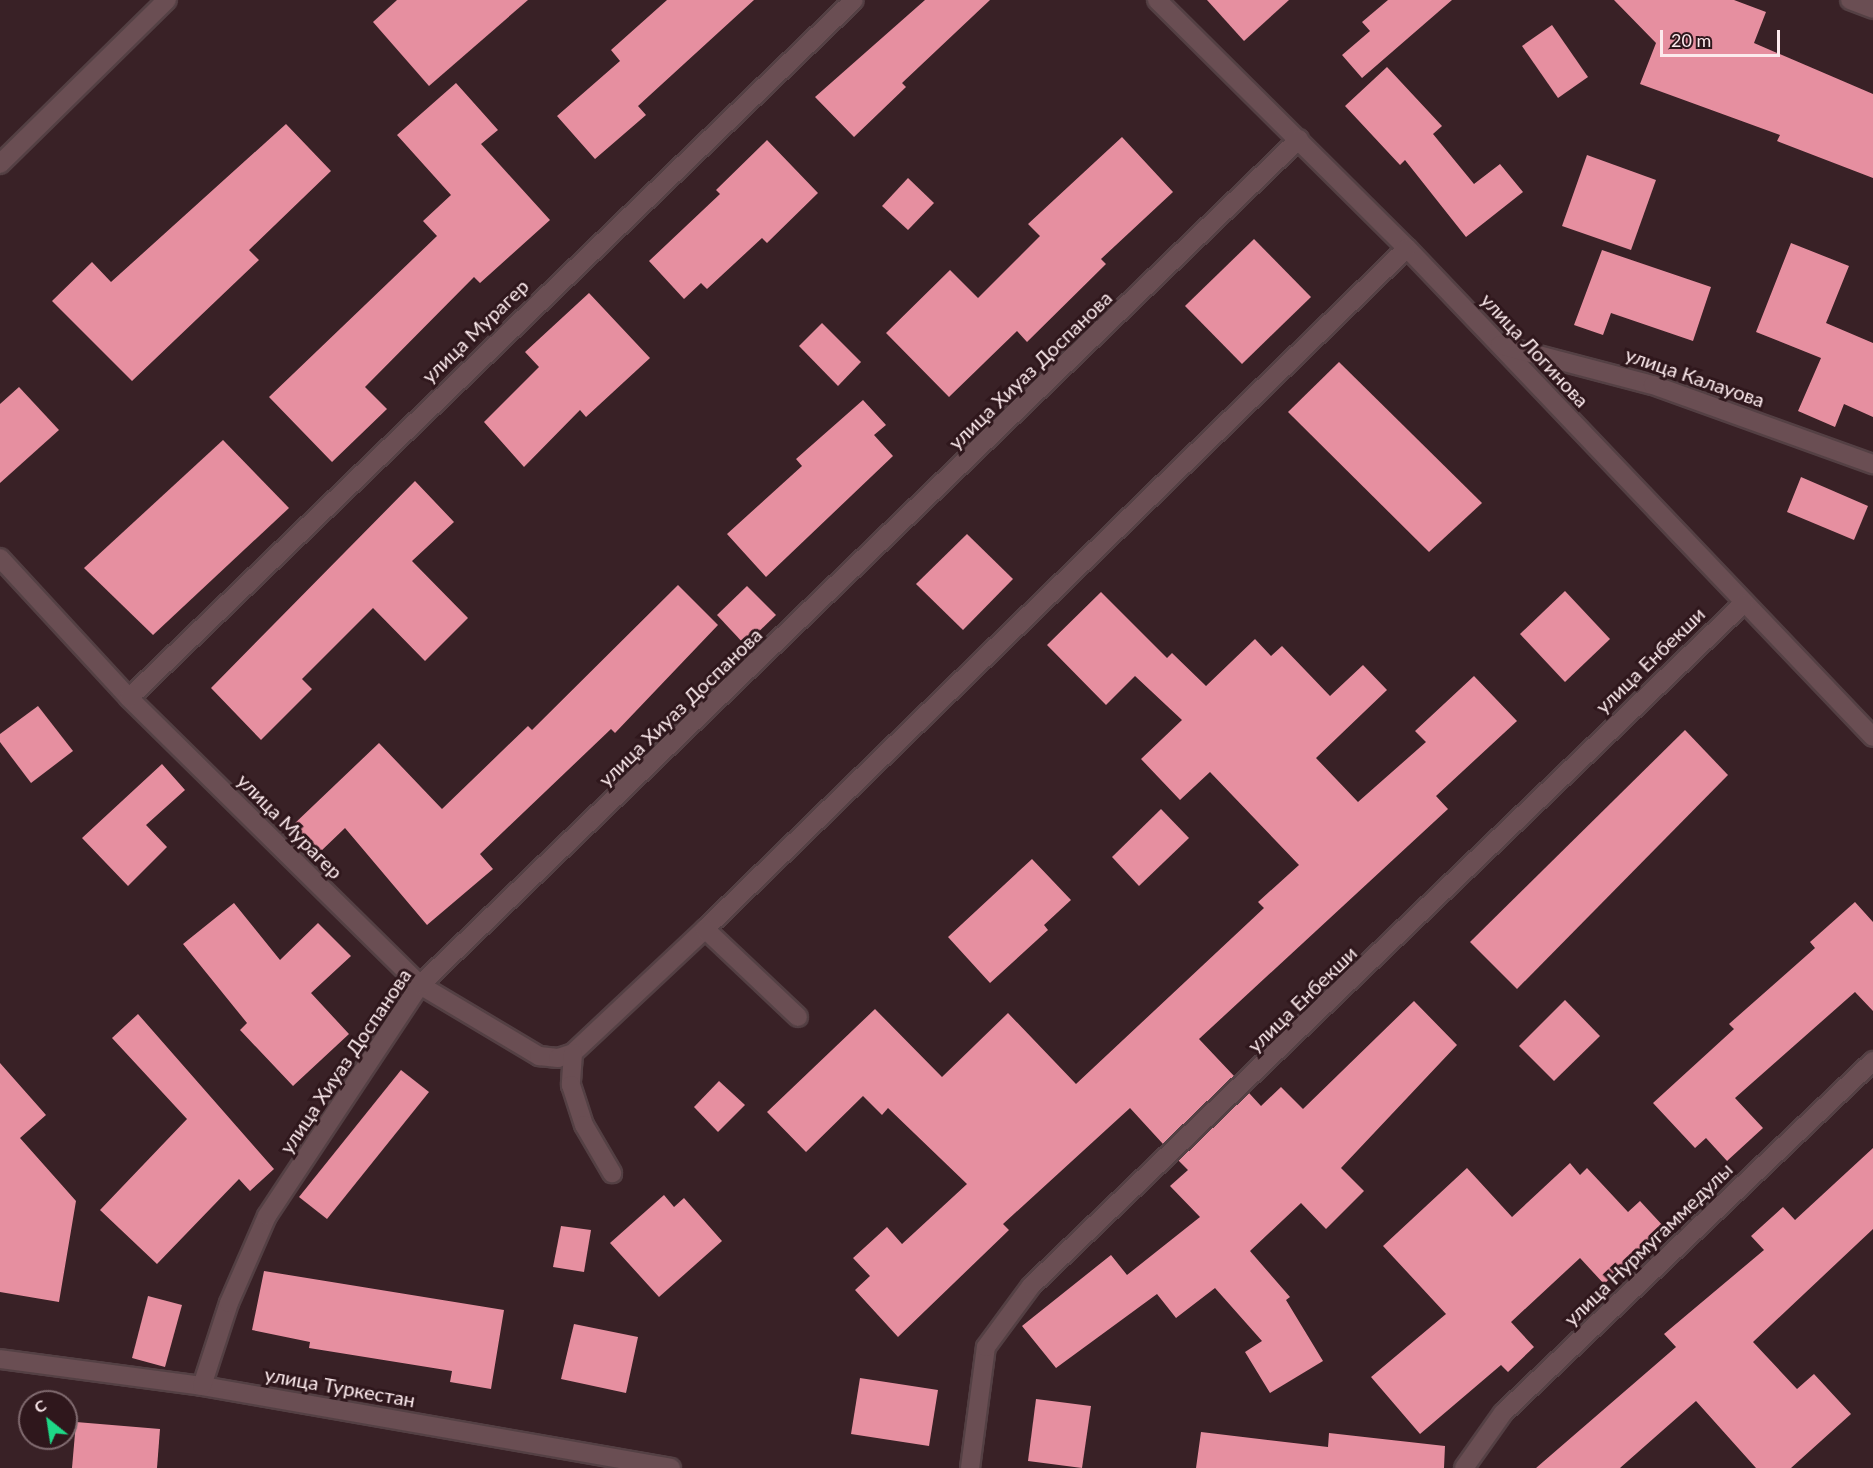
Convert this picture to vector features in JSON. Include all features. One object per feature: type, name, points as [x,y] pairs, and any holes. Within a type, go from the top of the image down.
[{"type":"street","points":[[0,164],[167,0]]},
{"type":"street","name":"улица Мурагер","points":[[129,698],[854,0]]},
{"type":"street","name":"улица Логинова","points":[[1157,0],[1407,248],[1873,737]]},
{"type":"street","points":[[1850,0],[1873,9]]},
{"type":"street","name":"улица Хиуаз Доспанова","points":[[202,1386],[228,1303],[267,1216],[420,985],[1299,139]]},
{"type":"street","points":[[612,1173],[584,1125],[571,1085],[573,1053],[705,929],[1407,248]]},
{"type":"street","name":"улица Калауова","points":[[1500,345],[1653,385],[1873,464]]},
{"type":"street","name":"улица Мурагер","points":[[0,558],[129,698],[420,985],[538,1056],[573,1053]]},
{"type":"street","name":"улица Енбекши","points":[[970,1468],[986,1347],[1031,1286],[1744,603]]},
{"type":"street","points":[[705,929],[798,1017]]},
{"type":"street","name":"улица Нурмугаммедулы","points":[[1464,1468],[1503,1413],[1873,1061]]},
{"type":"street","name":"улица Туркестан","points":[[0,1359],[202,1386],[671,1468]]},
{"type":"building","points":[[397,0],[528,0],[429,86],[373,22]]},
{"type":"building","points":[[667,0],[754,0],[638,106],[646,115],[595,159],[557,116],[620,61],[611,50]]},
{"type":"building","points":[[925,0],[990,0],[902,83],[906,87],[854,137],[815,97]]},
{"type":"building","points":[[1207,0],[1289,0],[1244,41]]},
{"type":"building","points":[[1388,0],[1452,0],[1362,78],[1342,55],[1370,31],[1362,22]]},
{"type":"building","points":[[1614,0],[1734,0],[1766,12],[1754,43],[1873,94],[1873,178],[1777,141],[1780,135],[1640,84],[1656,43]]},
{"type":"building","points":[[1552,25],[1588,77],[1558,98],[1522,46]]},
{"type":"building","points":[[1387,67],[1442,126],[1433,134],[1474,184],[1500,164],[1523,192],[1466,237],[1405,160],[1400,165],[1345,106]]},
{"type":"building","points":[[456,83],[498,130],[481,144],[550,220],[480,283],[474,277],[365,387],[387,409],[332,462],[269,397],[437,236],[423,221],[451,195],[397,135]]},
{"type":"building","points":[[286,124],[331,171],[249,250],[259,260],[132,381],[52,301],[92,262],[111,282]]},
{"type":"building","points":[[1122,137],[1173,192],[1101,259],[1106,264],[1027,342],[1017,331],[949,397],[886,333],[950,270],[978,298],[1040,236],[1028,224]]},
{"type":"building","points":[[767,140],[818,193],[767,243],[762,238],[707,289],[701,283],[684,299],[649,261],[720,194],[716,190]]},
{"type":"building","points":[[1587,155],[1656,180],[1631,250],[1562,226]]},
{"type":"building","points":[[908,178],[934,203],[908,230],[882,206]]},
{"type":"building","points":[[1254,239],[1311,297],[1242,364],[1185,306]]},
{"type":"building","points":[[1791,243],[1849,266],[1826,323],[1873,343],[1873,417],[1844,404],[1835,427],[1798,411],[1821,358],[1756,332]]},
{"type":"building","points":[[1602,250],[1711,287],[1693,341],[1611,313],[1603,335],[1574,325]]},
{"type":"building","points":[[589,293],[650,358],[586,417],[580,410],[524,467],[484,422],[539,367],[525,352]]},
{"type":"building","points":[[822,323],[861,362],[838,386],[799,346]]},
{"type":"building","points":[[1339,362],[1482,503],[1429,552],[1288,412]]},
{"type":"building","points":[[19,387],[59,430],[0,483],[0,404]]},
{"type":"building","points":[[863,400],[886,425],[874,435],[893,456],[766,577],[727,534],[802,466],[796,459]]},
{"type":"building","points":[[223,440],[289,508],[153,635],[84,568]]},
{"type":"building","points":[[1801,477],[1868,506],[1854,540],[1787,512]]},
{"type":"building","points":[[415,481],[454,522],[412,561],[468,618],[425,661],[373,608],[302,679],[312,689],[261,740],[211,688]]},
{"type":"building","points":[[967,534],[1013,579],[963,630],[916,584]]},
{"type":"building","points":[[678,585],[718,625],[615,733],[611,729],[480,854],[493,869],[427,925],[345,828],[320,852],[293,825],[379,743],[442,809],[528,726],[532,730]]},
{"type":"building","points":[[747,586],[776,615],[745,645],[717,615]]},
{"type":"building","points":[[1565,591],[1610,639],[1565,682],[1520,634]]},
{"type":"building","points":[[1101,592],[1167,658],[1172,653],[1206,686],[1255,639],[1271,656],[1282,646],[1330,696],[1363,665],[1387,690],[1316,758],[1358,802],[1426,742],[1415,731],[1474,676],[1517,721],[1436,796],[1448,809],[1199,1039],[1234,1076],[1163,1144],[1130,1108],[1003,1224],[1009,1230],[898,1337],[855,1290],[870,1276],[853,1258],[887,1227],[902,1244],[967,1184],[888,1108],[882,1115],[863,1096],[806,1152],[767,1112],[875,1009],[942,1077],[1008,1013],[1076,1084],[1264,908],[1258,902],[1299,865],[1210,772],[1180,800],[1141,759],[1182,720],[1135,676],[1106,705],[1047,645]]},
{"type":"building","points":[[38,706],[73,751],[31,783],[0,742],[0,734]]},
{"type":"building","points":[[1685,730],[1728,775],[1517,989],[1470,942]]},
{"type":"building","points":[[162,764],[185,790],[146,825],[167,847],[128,886],[82,838]]},
{"type":"building","points":[[1161,809],[1189,838],[1139,886],[1112,857]]},
{"type":"building","points":[[1032,859],[1071,900],[1044,925],[1048,930],[990,983],[948,937]]},
{"type":"building","points":[[1855,902],[1873,922],[1873,1011],[1855,992],[1735,1098],[1763,1128],[1727,1161],[1706,1138],[1695,1148],[1653,1103],[1734,1029],[1729,1024],[1815,948],[1810,942]]},
{"type":"building","points":[[234,903],[280,960],[318,923],[351,956],[311,993],[349,1034],[293,1086],[240,1030],[247,1023],[183,944]]},
{"type":"building","points":[[1565,1000],[1600,1036],[1554,1081],[1519,1046]]},
{"type":"building","points":[[1414,1001],[1457,1045],[1341,1168],[1364,1191],[1326,1229],[1301,1203],[1250,1251],[1290,1297],[1286,1300],[1323,1361],[1270,1393],[1245,1352],[1262,1341],[1215,1288],[1176,1318],[1157,1294],[1056,1368],[1022,1326],[1111,1255],[1127,1275],[1200,1217],[1170,1186],[1188,1170],[1178,1160],[1249,1093],[1261,1106],[1281,1087],[1303,1109]]},
{"type":"building","points":[[138,1014],[274,1169],[250,1191],[239,1179],[157,1264],[100,1210],[187,1119],[112,1038]]},
{"type":"building","points":[[0,1063],[46,1115],[20,1138],[76,1201],[59,1302],[0,1292]]},
{"type":"building","points":[[401,1070],[429,1092],[327,1219],[299,1197]]},
{"type":"building","points":[[719,1081],[745,1105],[718,1132],[694,1107]]},
{"type":"building","points":[[1873,1148],[1873,1229],[1753,1342],[1797,1389],[1814,1374],[1851,1414],[1791,1468],[1756,1468],[1696,1401],[1620,1468],[1536,1468],[1676,1347],[1664,1334],[1764,1250],[1751,1236],[1783,1207],[1795,1220]]},
{"type":"building","points":[[1570,1163],[1580,1175],[1587,1168],[1628,1212],[1640,1201],[1665,1228],[1604,1284],[1580,1258],[1511,1322],[1534,1347],[1508,1372],[1501,1365],[1420,1434],[1371,1377],[1446,1314],[1383,1246],[1467,1168],[1512,1217]]},
{"type":"building","points":[[664,1195],[674,1207],[684,1198],[722,1241],[659,1297],[610,1243]]},
{"type":"building","points":[[561,1226],[591,1230],[584,1272],[553,1267]]},
{"type":"building","points":[[264,1271],[504,1310],[491,1389],[450,1382],[452,1371],[309,1348],[310,1342],[252,1330]]},
{"type":"building","points":[[148,1296],[182,1305],[165,1367],[132,1358]]},
{"type":"building","points":[[574,1324],[638,1337],[626,1393],[561,1379]]},
{"type":"building","points":[[860,1378],[938,1390],[929,1446],[851,1434]]},
{"type":"building","points":[[1036,1399],[1091,1406],[1082,1468],[1028,1461]]},
{"type":"building","points":[[78,1422],[160,1429],[157,1468],[72,1468],[74,1450],[78,1450]]},
{"type":"building","points":[[1201,1432],[1328,1447],[1329,1433],[1445,1446],[1444,1468],[1196,1468]]}]
